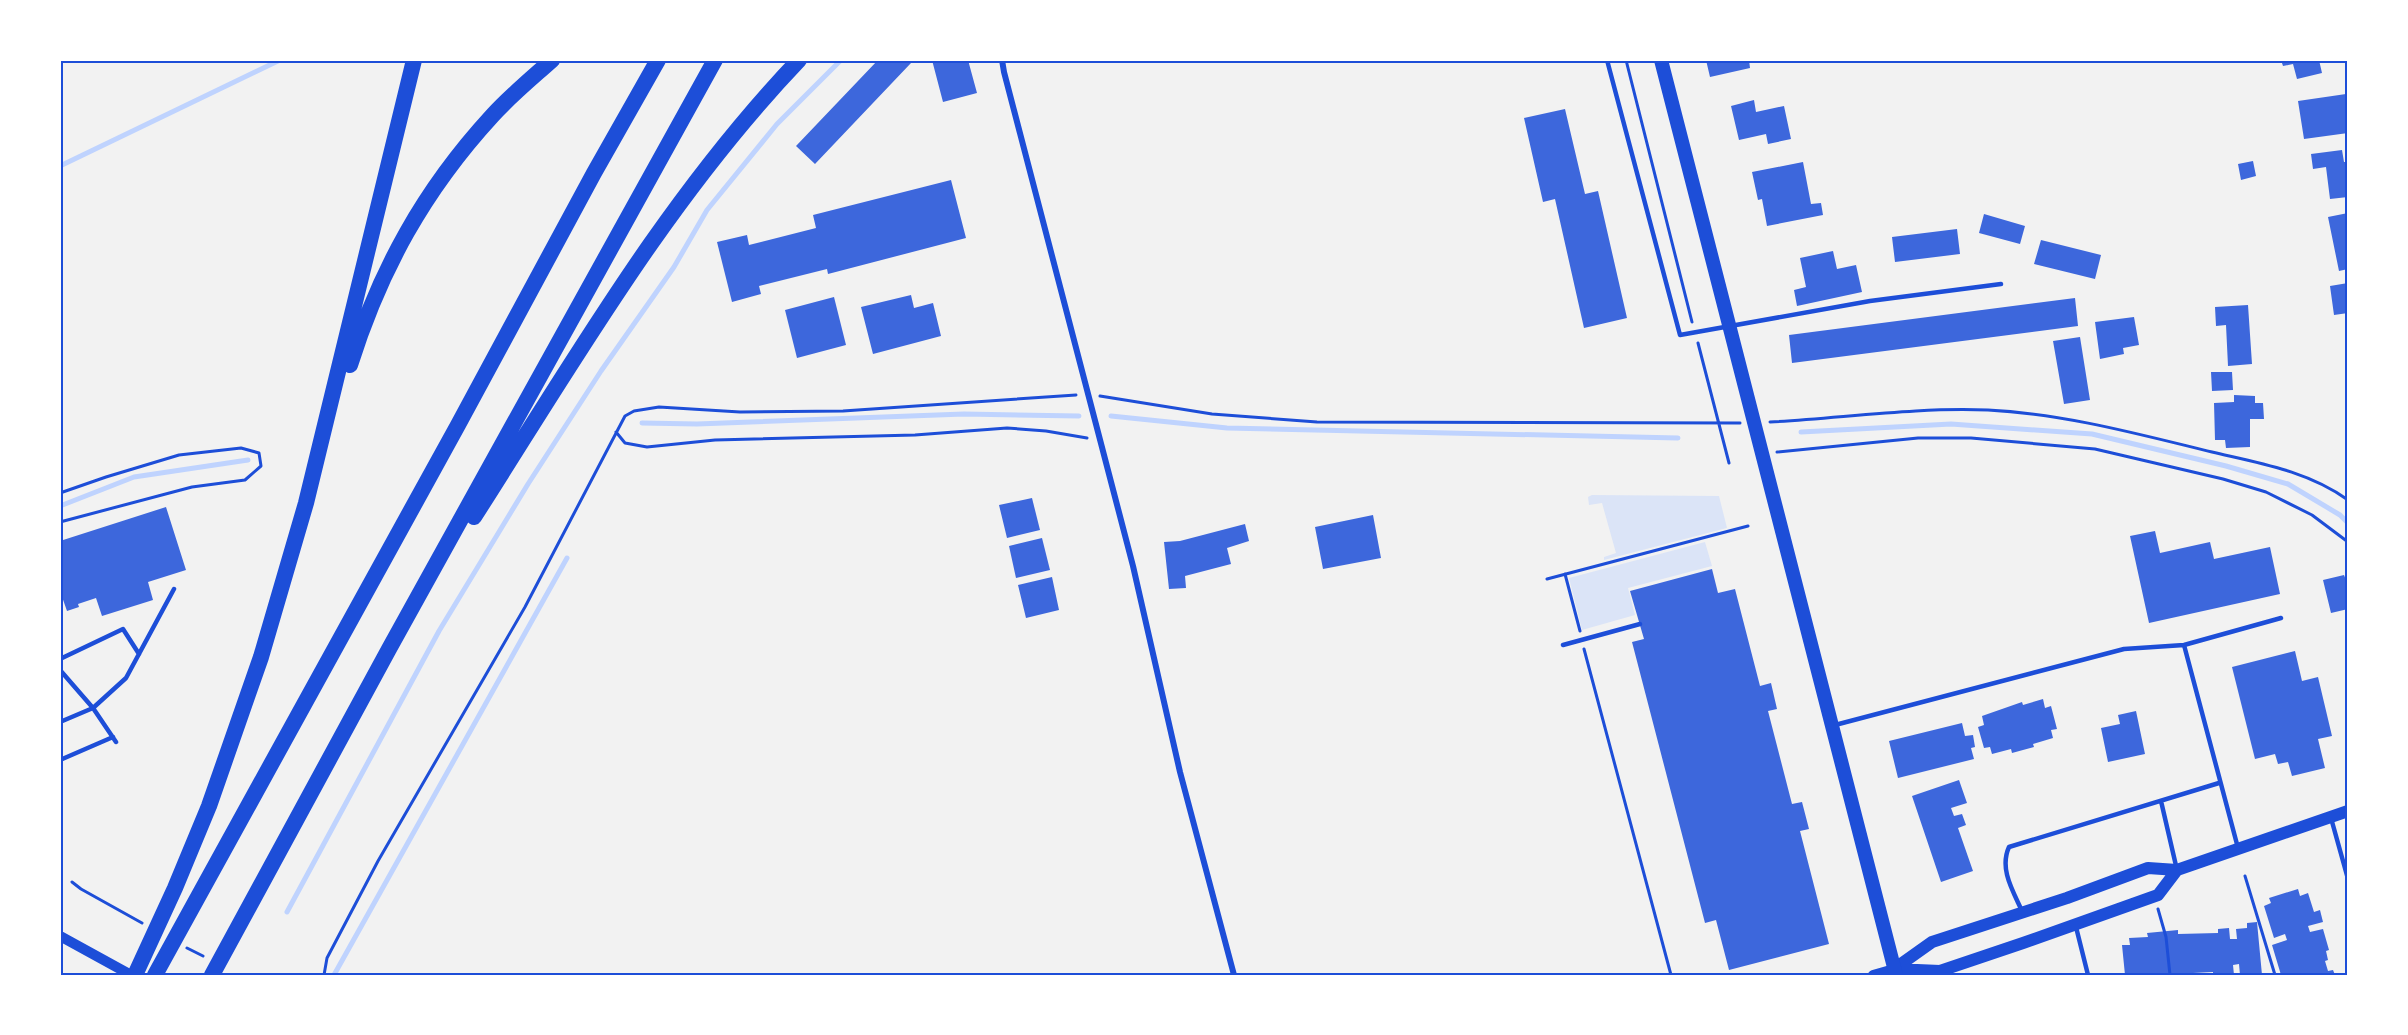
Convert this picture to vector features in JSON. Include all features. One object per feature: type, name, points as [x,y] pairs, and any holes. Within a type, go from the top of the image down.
[{"type":"highway","points":[[306,503],[414,60]]},
{"type":"highway","points":[[133,975],[175,888],[221,774],[261,657],[306,503],[357,342],[392,256],[417,213],[468,143],[494,114],[552,60]]},
{"type":"highway","points":[[155,975],[658,60]]},
{"type":"highway","points":[[212,975],[389,649],[715,60]]},
{"type":"highway","points":[[389,649],[649,244],[726,144],[799,60]]},
{"type":"main road","points":[[1661,60],[1895,972]]},
{"type":"main road","points":[[1895,972],[1932,942],[2148,868],[2177,870],[2348,811]]},
{"type":"main road","points":[[1895,972],[1940,971],[2158,895],[2177,870]]},
{"type":"street","points":[[1002,60],[1133,566],[1180,772],[1234,975]]},
{"type":"street","points":[[60,936],[133,975]]},
{"type":"street","points":[[1873,975],[1895,972]]},
{"type":"lane","points":[[1607,60],[1680,335],[1870,301],[2001,284]]},
{"type":"lane","points":[[60,722],[93,708],[126,678],[174,589]]},
{"type":"lane","points":[[1833,725],[2124,649],[2184,645],[2281,618]]},
{"type":"lane","points":[[1563,645],[1640,624]]},
{"type":"lane","points":[[60,659],[123,629],[139,654]]},
{"type":"lane","points":[[2184,645],[2219,783],[2239,849]]},
{"type":"lane","points":[[60,670],[93,708],[114,739],[60,760]]},
{"type":"lane","points":[[2022,912],[2008,881],[2004,859],[2009,848],[2219,783]]},
{"type":"lane","points":[[2161,801],[2177,870]]},
{"type":"lane","points":[[2331,817],[2348,879]]},
{"type":"lane","points":[[2076,924],[2088,975]]},
{"type":"path","points":[[1626,60],[1729,463]]},
{"type":"path","points":[[324,975],[327,958],[378,861],[525,607],[625,416],[634,411],[659,407],[740,412],[843,411],[1089,395],[1212,414],[1317,422],[1719,424],[1840,418],[1922,410],[1990,410],[2042,414],[2120,429],[2264,464],[2321,483],[2348,500]]},
{"type":"path","points":[[616,432],[626,443],[647,447],[715,440],[915,435],[1007,428],[1046,431],[1100,441]]},
{"type":"path","points":[[1763,453],[1918,438],[1971,438],[2095,449],[2223,479],[2266,492],[2312,515],[2348,542]]},
{"type":"path","points":[[60,494],[179,454],[242,448],[259,453],[261,466],[245,480],[192,487],[60,522]]},
{"type":"path","points":[[1547,579],[1748,526]]},
{"type":"path","points":[[1565,574],[1671,975]]},
{"type":"path","points":[[2246,876],[2275,975]]},
{"type":"path","points":[[2158,907],[2166,937],[2170,975]]},
{"type":"shaded area","points":[[1592,495],[1719,496],[1727,528],[1604,560],[1604,557],[1616,553],[1602,503],[1589,505],[1588,497]]},
{"type":"shaded area","points":[[1705,542],[1712,566],[1628,588],[1635,615],[1582,630],[1569,578]]},
{"type":"building","points":[[878,60],[908,60],[911,63],[815,164],[796,146]]},
{"type":"building","points":[[932,60],[968,60],[977,93],[943,102]]},
{"type":"building","points":[[1706,60],[1749,60],[1750,68],[1710,77]]},
{"type":"building","points":[[2281,60],[2319,60],[2322,73],[2297,79],[2293,64],[2283,66]]},
{"type":"building","points":[[2346,94],[2348,133],[2304,139],[2298,101]]},
{"type":"building","points":[[1754,100],[1756,112],[1784,106],[1791,139],[1768,144],[1766,134],[1739,140],[1731,106]]},
{"type":"building","points":[[1565,109],[1585,194],[1598,191],[1627,318],[1584,328],[1555,199],[1543,202],[1524,118]]},
{"type":"building","points":[[2342,150],[2344,162],[2348,162],[2348,197],[2330,199],[2326,167],[2313,169],[2311,154]]},
{"type":"building","points":[[2253,161],[2256,176],[2241,180],[2238,164]]},
{"type":"building","points":[[1803,162],[1811,204],[1821,203],[1823,215],[1767,226],[1762,199],[1758,200],[1752,172]]},
{"type":"building","points":[[951,180],[966,238],[828,274],[827,269],[759,286],[761,294],[732,302],[717,242],[747,235],[749,245],[816,228],[813,215]]},
{"type":"building","points":[[2348,213],[2348,269],[2339,271],[2328,217]]},
{"type":"building","points":[[1984,214],[2025,226],[2020,244],[1979,233]]},
{"type":"building","points":[[1957,229],[1960,254],[1895,262],[1892,237]]},
{"type":"building","points":[[2041,240],[2101,255],[2095,279],[2034,264]]},
{"type":"building","points":[[1833,251],[1837,269],[1856,265],[1862,292],[1797,306],[1794,290],[1806,287],[1800,258]]},
{"type":"building","points":[[2348,283],[2348,313],[2334,315],[2330,286]]},
{"type":"building","points":[[911,295],[914,308],[933,303],[941,336],[873,354],[861,307]]},
{"type":"building","points":[[834,297],[846,345],[797,358],[785,310]]},
{"type":"building","points":[[2075,298],[2078,326],[1792,363],[1789,335]]},
{"type":"building","points":[[2248,305],[2252,364],[2228,366],[2226,325],[2216,326],[2215,307]]},
{"type":"building","points":[[2134,317],[2139,345],[2123,348],[2124,354],[2100,359],[2095,322]]},
{"type":"building","points":[[2080,337],[2090,400],[2064,404],[2053,341]]},
{"type":"building","points":[[2211,372],[2232,372],[2233,390],[2212,391]]},
{"type":"building","points":[[2234,395],[2255,396],[2255,403],[2263,403],[2264,419],[2250,419],[2250,447],[2226,448],[2225,440],[2215,440],[2214,403],[2234,402]]},
{"type":"building","points":[[1032,498],[1040,530],[1007,538],[999,505]]},
{"type":"building","points":[[166,507],[186,570],[148,582],[153,600],[102,616],[96,598],[78,604],[79,607],[67,611],[60,591],[60,541]]},
{"type":"building","points":[[1373,515],[1381,558],[1323,569],[1315,527]]},
{"type":"building","points":[[1245,524],[1249,541],[1227,548],[1231,564],[1185,576],[1186,588],[1169,589],[1164,542],[1180,541]]},
{"type":"building","points":[[2155,531],[2160,553],[2210,542],[2214,559],[2270,547],[2280,594],[2149,623],[2130,536]]},
{"type":"building","points":[[1042,538],[1050,570],[1016,578],[1009,546]]},
{"type":"building","points":[[1712,569],[1718,593],[1735,589],[1760,686],[1771,683],[1777,709],[1768,711],[1792,804],[1802,802],[1809,829],[1800,831],[1829,944],[1729,970],[1716,920],[1705,923],[1632,642],[1644,639],[1630,591]]},
{"type":"building","points":[[2344,575],[2348,585],[2348,609],[2331,613],[2323,580]]},
{"type":"building","points":[[1052,577],[1059,610],[1026,618],[1018,585]]},
{"type":"building","points":[[2295,651],[2302,681],[2318,677],[2332,736],[2318,739],[2325,768],[2292,776],[2288,762],[2278,764],[2275,754],[2255,759],[2232,667]]},
{"type":"building","points":[[2043,699],[2045,708],[2051,706],[2057,729],[2051,730],[2053,738],[2033,744],[2034,747],[2012,753],[2011,749],[1992,754],[1990,747],[1984,748],[1978,727],[1984,725],[1982,716],[2022,702],[2023,705]]},
{"type":"building","points":[[2136,711],[2145,754],[2108,762],[2101,728],[2120,724],[2118,715]]},
{"type":"building","points":[[1962,723],[1965,736],[1973,735],[1975,747],[1971,748],[1974,759],[1898,778],[1889,741]]},
{"type":"building","points":[[1959,780],[1967,803],[1951,808],[1954,816],[1962,814],[1966,825],[1958,828],[1973,871],[1941,882],[1912,796]]},
{"type":"building","points":[[2298,889],[2300,896],[2308,893],[2314,912],[2320,910],[2323,922],[2308,926],[2310,932],[2323,929],[2329,950],[2326,951],[2328,960],[2325,961],[2328,971],[2333,970],[2335,975],[2281,975],[2272,945],[2287,940],[2285,934],[2274,938],[2264,906],[2271,903],[2269,898]]},
{"type":"building","points":[[2257,922],[2262,975],[2240,975],[2239,964],[2233,965],[2234,975],[2213,975],[2213,972],[2193,973],[2193,975],[2125,975],[2122,945],[2130,945],[2129,938],[2148,937],[2147,933],[2178,930],[2178,934],[2218,933],[2218,929],[2229,928],[2230,939],[2237,939],[2236,929],[2247,928],[2247,923]]},
{"type":"waterway","points":[[60,166],[280,60]]},
{"type":"waterway","points":[[287,912],[439,631],[528,484],[601,371],[674,267],[707,210],[777,124],[841,60]]},
{"type":"waterway","points":[[642,423],[697,424],[964,414],[1079,416]]},
{"type":"waterway","points":[[1111,416],[1227,428],[1678,438]]},
{"type":"waterway","points":[[1801,432],[1951,424],[2092,434],[2226,466],[2288,484],[2340,515],[2348,523]]},
{"type":"waterway","points":[[60,506],[134,477],[248,460]]},
{"type":"waterway","points":[[334,975],[567,558]]}]
